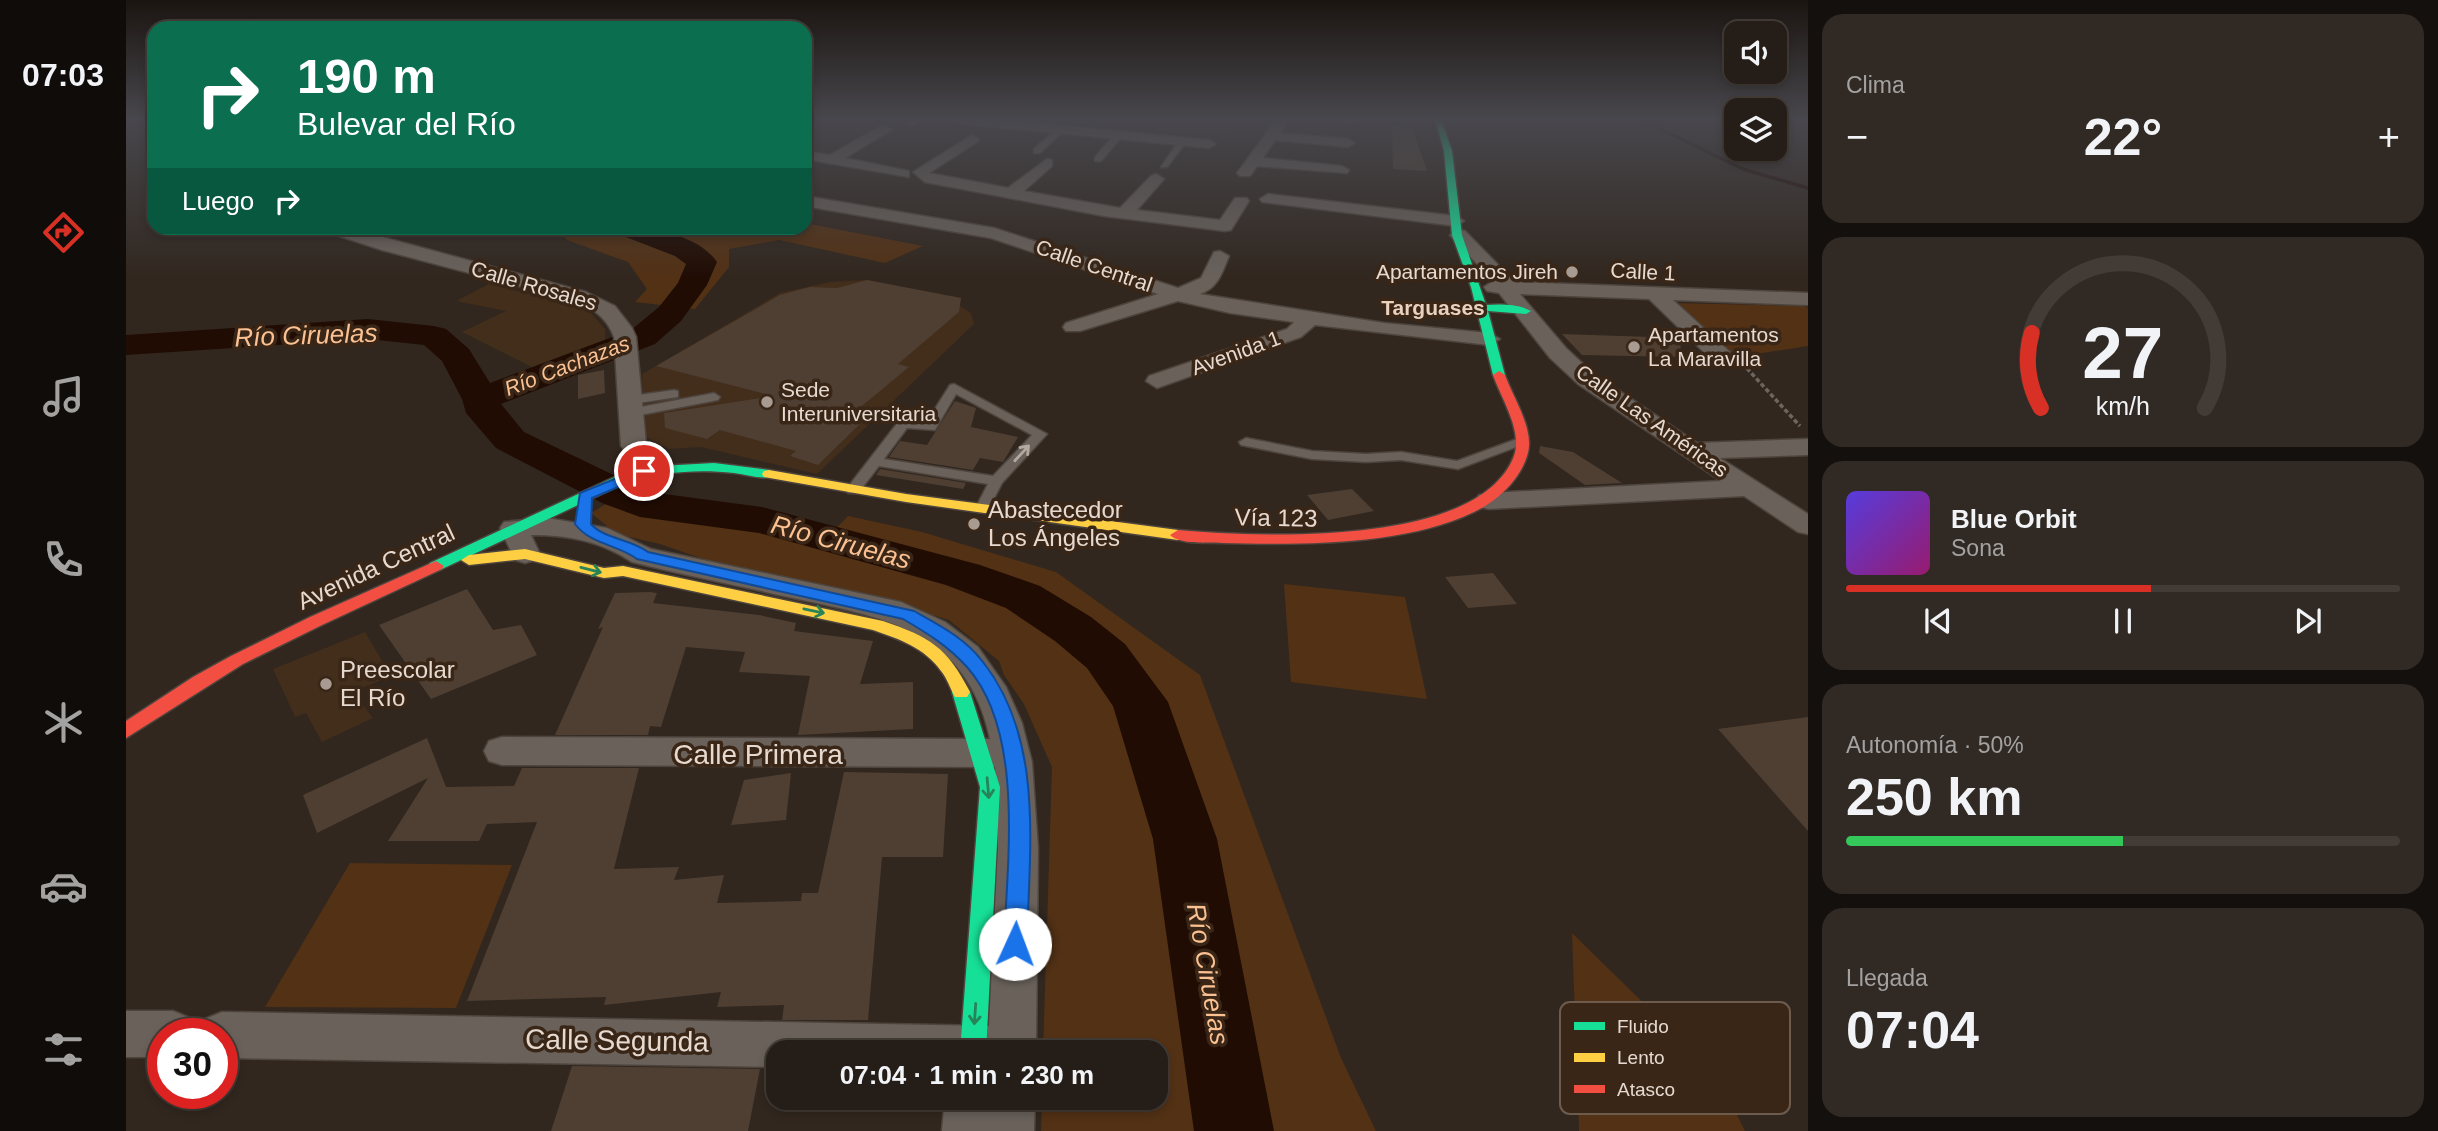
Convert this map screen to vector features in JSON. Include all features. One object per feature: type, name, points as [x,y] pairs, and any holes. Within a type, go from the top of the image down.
[{"type":"main road","points":[[1450,172],[1460,247],[1475,286],[1490,344],[1522,442],[1519,461],[1508,481],[1489,501]]},
{"type":"main road","points":[[1481,309],[1498,307],[1525,312]]},
{"type":"main road","name":"Vía 123","points":[[657,468],[698,463],[723,465],[853,490],[982,509],[1194,537],[1304,544],[1353,539],[1421,524],[1489,501]]},
{"type":"main road","name":"Avenida Central","points":[[126,731],[210,673],[397,583],[520,541],[589,494],[624,478],[657,468]]},
{"type":"main road","points":[[397,583],[486,556],[520,541],[604,573],[673,573]]},
{"type":"main road","points":[[126,709],[210,673]]},
{"type":"street","points":[[893,172],[923,174],[1124,214],[1225,226],[1245,195],[1246,172]]},
{"type":"street","points":[[1012,193],[1030,172]]},
{"type":"street","points":[[1124,214],[1160,172]]},
{"type":"street","points":[[1245,195],[1415,213],[1456,223]]},
{"type":"street","name":"Calle Central","points":[[812,202],[994,233],[1179,295],[1230,307],[1384,329],[1428,340],[1490,344]]},
{"type":"street","name":"Calle Las Américas","points":[[1456,223],[1510,288],[1509,294],[1558,353],[1586,379],[1808,526]]},
{"type":"street","name":"Calle Rosales","points":[[354,235],[588,299],[613,313],[626,345],[634,446],[657,468]]},
{"type":"street","points":[[1073,327],[1179,295],[1209,281],[1220,256]]},
{"type":"street","name":"Calle 1","points":[[1475,286],[1808,299]]},
{"type":"street","points":[[1656,295],[1722,357]]},
{"type":"street","name":"Avenida 1","points":[[1157,381],[1294,333],[1310,318]]},
{"type":"street","points":[[1691,451],[1808,447]]},
{"type":"street","points":[[1489,501],[1748,488]]},
{"type":"street","points":[[589,494],[583,524],[591,534]]},
{"type":"street","points":[[520,541],[557,526],[632,548],[673,573],[890,609],[926,624],[966,653],[986,680],[998,753],[1020,814],[993,1040]]},
{"type":"street","name":"Calle Primera","points":[[502,751],[998,753]]},
{"type":"street","points":[[126,1034],[147,1034]]},
{"type":"street","name":"Calle Segunda","points":[[238,1035],[766,1046]]},
{"type":"street","points":[[967,1131],[969,1110]]},
{"type":"street","points":[[1009,1131],[1010,1110]]},
{"type":"lane","points":[[853,490],[904,424],[930,427],[954,388],[1040,434],[996,481],[982,509]]},
{"type":"lane","points":[[630,406],[693,392]]},
{"type":"lane","points":[[630,406],[714,397]]},
{"type":"lane","points":[[1246,442],[1312,455],[1366,458],[1401,456],[1458,465],[1522,442]]},
{"type":"lane","points":[[874,461],[996,481]]},
{"type":"path","points":[[1722,357],[1741,362],[1808,435]]},
{"type":"shaded area","points":[[812,224],[923,246],[885,263],[779,240],[729,249],[729,267],[695,309],[635,302],[647,289],[628,262],[567,240],[563,235],[812,235]]},
{"type":"shaded area","name":"Sede Interuniversitaria","points":[[867,280],[961,298],[960,306],[971,313],[974,324],[817,474],[701,447],[669,449],[645,437],[642,374],[780,293],[830,282]]},
{"type":"shaded area","points":[[489,284],[587,308],[605,329],[605,341],[538,370],[462,332],[506,311],[456,301]]},
{"type":"shaded area","points":[[1673,303],[1804,306],[1808,308],[1808,346],[1731,358]]},
{"type":"shaded area","points":[[618,497],[640,507],[762,524],[823,542],[848,516],[922,532],[1056,572],[1200,675],[1341,1058],[1376,1131],[1041,1131],[1042,1110],[1168,1110],[1168,1040],[1043,1040],[1052,767],[1024,704],[1004,675],[999,661],[949,620],[894,603],[709,561],[660,544],[617,534],[591,513]]},
{"type":"shaded area","points":[[1284,584],[1405,597],[1427,699],[1291,682]]},
{"type":"shaded area","name":"Preescolar El Río","points":[[365,632],[391,676],[353,692],[373,718],[322,742],[306,713],[295,717],[273,669]]},
{"type":"shaded area","points":[[350,863],[512,865],[456,1008],[265,1007]]},
{"type":"shaded area","points":[[1572,933],[1642,1002],[1574,1002]]},
{"type":"shaded area","points":[[1578,1114],[1736,1114],[1745,1131],[1579,1131]]},
{"type":"building","name":"Sede Interuniversitaria","points":[[867,280],[961,298],[959,312],[898,364],[909,367],[845,420],[860,424],[818,465],[790,456],[796,451],[720,430],[707,439],[665,428],[664,413],[774,396],[656,366],[780,295],[810,287],[837,288]]},
{"type":"building","name":"Apartamentos La Maravilla","points":[[1562,334],[1681,338],[1680,357],[1582,355]]},
{"type":"building","points":[[604,370],[605,393],[578,399],[578,375]]},
{"type":"building","points":[[955,401],[976,408],[971,427],[1018,437],[1003,462],[980,458],[973,470],[889,457],[900,441],[927,445]]},
{"type":"building","points":[[1540,446],[1573,452],[1622,483],[1585,485],[1539,453]]},
{"type":"building","points":[[880,469],[966,483],[963,489],[876,475]]},
{"type":"building","points":[[1352,489],[1374,511],[1328,520],[1307,495]]},
{"type":"building","points":[[1493,573],[1517,604],[1468,608],[1445,577]]},
{"type":"building","points":[[467,589],[493,630],[521,625],[537,655],[431,699],[379,625]]},
{"type":"building","points":[[615,593],[657,593],[653,603],[759,615],[796,623],[794,631],[873,641],[860,684],[913,682],[913,729],[798,735],[810,676],[739,672],[745,652],[686,647],[661,727],[650,726],[648,735],[555,735],[603,627],[598,629]]},
{"type":"building","points":[[1808,717],[1808,831],[1718,729]]},
{"type":"building","points":[[427,738],[446,787],[514,786],[522,768],[639,768],[614,869],[679,867],[674,880],[724,875],[717,903],[801,901],[802,893],[818,893],[844,772],[948,774],[943,857],[882,857],[868,1020],[782,1020],[784,1005],[717,1007],[721,992],[604,1005],[606,997],[467,1001],[537,822],[487,824],[479,841],[388,841],[428,778],[317,833],[303,795]]},
{"type":"building","points":[[791,773],[786,820],[731,825],[744,780]]},
{"type":"building","points":[[572,1066],[760,1069],[748,1131],[551,1131]]},
{"type":"waterway","points":[[1753,172],[1808,188]]},
{"type":"waterway","name":"Río Cachazas","points":[[481,399],[643,337],[670,314],[692,285],[702,262],[685,250],[646,235]]},
{"type":"waterway","name":"Río Ciruelas","points":[[126,345],[368,329],[434,336],[457,356],[481,399]]},
{"type":"waterway","name":"Río Ciruelas","points":[[481,399],[485,413],[510,440],[640,504],[762,520],[963,575],[1023,597],[1073,629],[1106,656],[1140,702],[1185,839],[1234,1131]]},
{"type":"traffic: fast","points":[[1450,172],[1457,235],[1476,287],[1499,375]]},
{"type":"traffic: fast","points":[[1481,309],[1498,307],[1526,311]]},
{"type":"traffic: fast","points":[[436,566],[624,478],[642,473],[714,467],[769,474]]},
{"type":"traffic: fast","points":[[961,692],[990,787],[974,1040]]},
{"type":"traffic: slow","points":[[769,474],[906,498],[1178,535]]},
{"type":"traffic: slow","points":[[469,560],[525,554],[604,573],[623,571],[877,625],[906,635],[928,647],[949,668],[961,692]]},
{"type":"traffic: jam","points":[[1178,535],[1313,539],[1369,534],[1422,525],[1469,509],[1503,486],[1521,455],[1518,424],[1499,375]]},
{"type":"traffic: jam","points":[[126,731],[162,705],[237,660],[436,566]]},
{"type":"place","name":"Apartamentos Jireh","points":[[1572,272]]},
{"type":"place","name":"Apartamentos La Maravilla","points":[[1634,347]]},
{"type":"place","name":"Sede Interuniversitaria","points":[[767,402]]},
{"type":"place","name":"Abastecedor Los Ángeles","points":[[974,524]]},
{"type":"place","name":"Preescolar El Río","points":[[326,684]]},
{"type":"district","name":"Targuases","points":[[1433,308]]},
{"type":"route","points":[[644,471],[585,496],[583,524],[591,534],[632,548],[642,556],[908,615],[947,637],[976,665],[999,707],[1014,751],[1020,814],[1015,944]]}]
